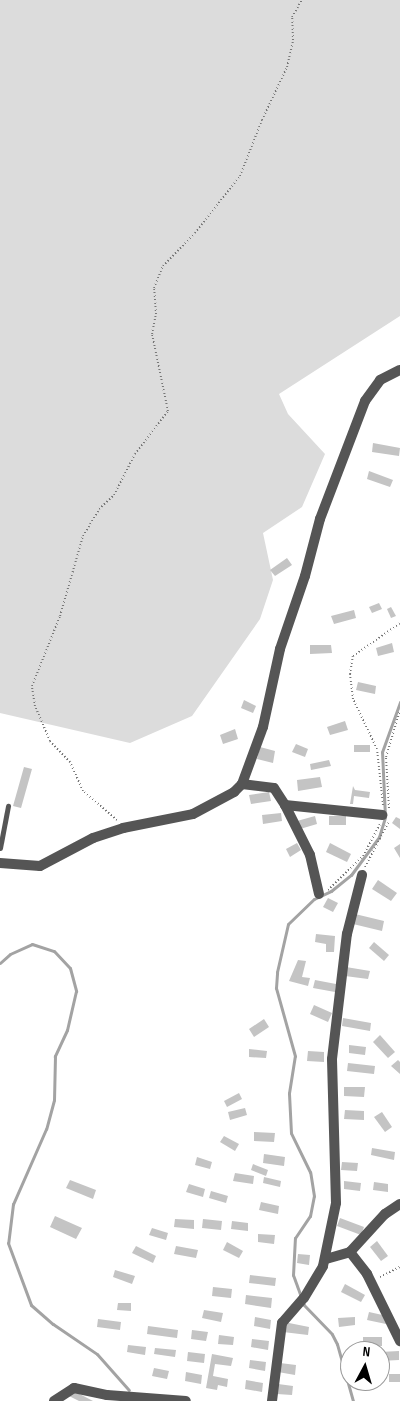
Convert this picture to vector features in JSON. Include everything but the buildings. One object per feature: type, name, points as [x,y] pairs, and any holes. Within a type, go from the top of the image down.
[{"type":"street","points":[[0,863],[40,866],[93,838],[123,828],[193,814],[234,792],[242,784],[262,726],[280,649],[305,576],[320,519],[365,401],[380,380],[400,370]]},
{"type":"street","points":[[242,784],[274,788],[285,805],[310,854],[319,894]]},
{"type":"street","points":[[285,805],[387,816]]},
{"type":"street","points":[[272,1401],[280,1329],[284,1318],[301,1301],[326,1259],[337,1188],[332,1059],[347,934],[362,875]]},
{"type":"street","points":[[326,1259],[350,1252],[385,1214],[400,1204]]},
{"type":"street","points":[[350,1252],[372,1282],[400,1341]]},
{"type":"street","points":[[54,1401],[74,1388],[107,1396],[186,1401]]},
{"type":"lane","points":[[0,848],[8,806]]},
{"type":"path","points":[[123,828],[83,791],[70,762],[50,741],[35,706],[32,686],[60,616],[84,536],[99,508],[114,495],[135,454],[168,411],[152,334],[156,314],[154,288],[164,266],[238,181],[287,68],[292,40],[292,17],[302,0]]},
{"type":"path","points":[[319,894],[328,890],[363,856],[387,816],[377,749],[353,699],[350,674],[354,656],[400,623]]},
{"type":"path","points":[[362,875],[387,816],[386,757],[400,710]]},
{"type":"path","points":[[372,1282],[400,1267]]},
{"type":"shaded area","points":[[0,0],[400,0],[400,316],[279,394],[288,414],[325,454],[302,507],[263,533],[273,580],[260,619],[192,716],[130,743],[0,713]]},
{"type":"waterway","points":[[353,1401],[337,1344],[332,1334],[304,1305],[293,1275],[295,1238],[310,1216],[314,1196],[310,1172],[291,1133],[289,1093],[295,1056],[276,988],[277,972],[288,924],[314,899],[331,891],[351,875],[379,837],[385,817],[382,752],[400,702]]},
{"type":"waterway","points":[[0,963],[10,954],[32,944],[54,951],[70,968],[76,991],[67,1030],[55,1056],[54,1100],[46,1129],[13,1204],[8,1243],[31,1305],[53,1324],[97,1354],[129,1390]]}]
